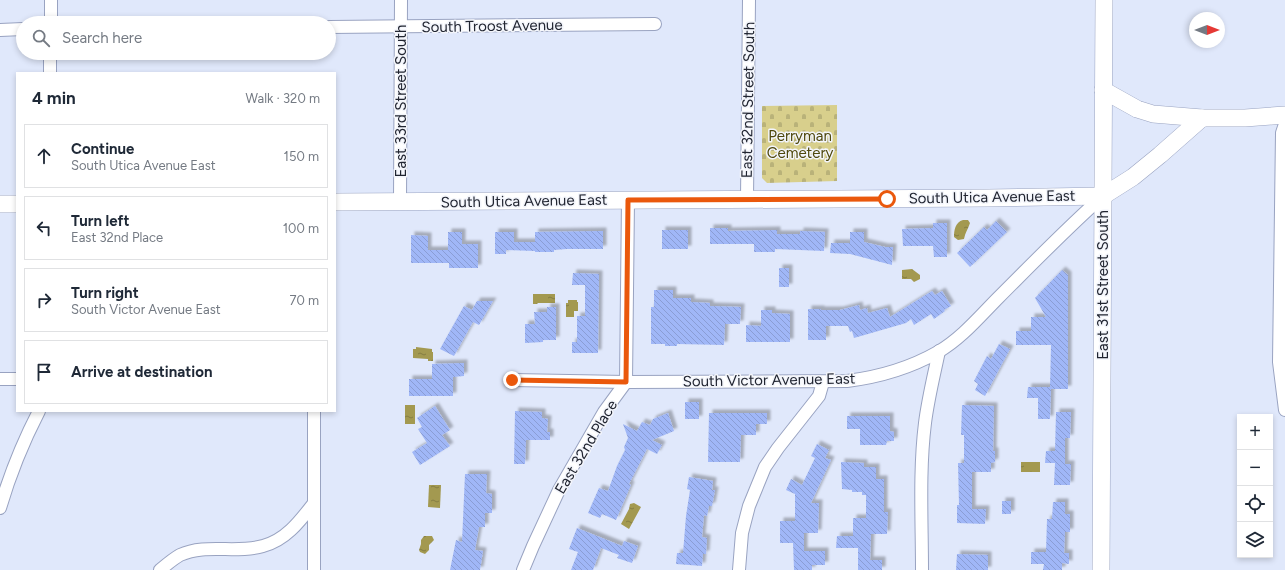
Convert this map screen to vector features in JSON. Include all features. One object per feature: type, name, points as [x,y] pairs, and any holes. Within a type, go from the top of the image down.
[{"type":"street","points":[[51,0],[51,16]]},
{"type":"street","name":"East 33rd Street South","points":[[400,202],[401,0]]},
{"type":"street","name":"East 32nd Street South","points":[[747,199],[749,0]]},
{"type":"street","name":"East 31st Street South","points":[[1101,570],[1104,0]]},
{"type":"street","name":"South Troost Avenue","points":[[336,27],[655,24]]},
{"type":"street","points":[[0,30],[16,30]]},
{"type":"street","points":[[50,60],[50,72]]},
{"type":"street","points":[[1103,90],[1137,109],[1153,114],[1202,118],[1245,118],[1285,115]]},
{"type":"street","points":[[1103,196],[1138,173],[1202,118]]},
{"type":"street","points":[[1285,124],[1282,133],[1279,362],[1285,410]]},
{"type":"street","name":"South Utica Avenue East","points":[[336,202],[1103,196]]},
{"type":"street","name":"South Victor Avenue East","points":[[512,380],[626,382],[823,382],[847,381],[881,375],[916,363],[939,351],[963,332],[1077,219],[1103,196]]},
{"type":"street","points":[[626,382],[628,200]]},
{"type":"street","points":[[0,204],[16,204]]},
{"type":"street","points":[[922,570],[923,450],[925,423],[939,351]]},
{"type":"street","points":[[0,379],[16,379]]},
{"type":"street","name":"East 32nd Place","points":[[523,570],[559,490],[604,412],[626,382]]},
{"type":"street","points":[[738,570],[742,533],[749,506],[765,468],[778,448],[819,396],[823,382]]},
{"type":"street","points":[[0,508],[8,480],[38,412]]},
{"type":"street","points":[[314,412],[314,570]]},
{"type":"street","points":[[160,570],[180,555],[191,552],[204,549],[244,549],[262,546],[276,541],[296,526],[314,503]]},
{"type":"green space","name":"Perryman Cemetery","points":[[837,105],[837,181],[767,183],[762,178],[762,106]]},
{"type":"water","points":[[963,220],[968,220],[970,223],[964,239],[958,240],[954,237],[955,230],[958,223]]},
{"type":"water","points":[[912,269],[920,275],[920,279],[914,282],[911,279],[902,279],[902,270]]},
{"type":"water","points":[[533,294],[555,294],[555,303],[533,304]]},
{"type":"water","points":[[568,300],[577,300],[578,302],[578,311],[574,311],[574,317],[566,317],[566,303],[568,303]]},
{"type":"water","points":[[416,347],[432,349],[433,361],[428,361],[428,359],[413,358],[413,349],[416,349]]},
{"type":"water","points":[[405,405],[415,405],[415,424],[405,424]]},
{"type":"water","points":[[1021,462],[1040,462],[1040,472],[1021,472]]},
{"type":"water","points":[[429,485],[441,485],[440,508],[428,507]]},
{"type":"water","points":[[634,503],[641,507],[629,529],[621,524],[630,504]]},
{"type":"water","points":[[424,536],[432,536],[434,540],[429,545],[429,550],[425,554],[419,550],[421,540]]},
{"type":"building","points":[[996,221],[1007,232],[970,267],[957,253],[984,227],[987,230]]},
{"type":"building","points":[[933,223],[947,223],[947,257],[934,257],[933,246],[903,246],[902,229],[933,228]]},
{"type":"building","points":[[710,228],[728,228],[728,231],[777,230],[777,234],[800,234],[800,231],[825,232],[824,251],[775,249],[775,252],[754,252],[754,244],[710,244]]},
{"type":"building","points":[[662,230],[688,230],[688,249],[662,249]]},
{"type":"building","points":[[603,231],[603,249],[567,249],[554,250],[554,252],[506,250],[506,254],[495,254],[495,232],[514,232],[514,242],[535,242],[535,232]]},
{"type":"building","points":[[448,232],[462,232],[462,244],[478,244],[478,268],[449,268],[449,263],[411,263],[411,235],[428,236],[428,250],[448,250]]},
{"type":"building","points":[[850,232],[864,232],[864,242],[885,247],[893,247],[892,265],[850,254],[830,253],[831,243],[850,243]]},
{"type":"building","points":[[779,268],[789,268],[789,287],[779,287]]},
{"type":"building","points":[[1062,270],[1068,275],[1068,389],[1051,389],[1050,419],[1038,419],[1038,398],[1027,398],[1028,387],[1050,387],[1051,345],[1016,345],[1016,331],[1031,331],[1031,317],[1046,317],[1035,298]]},
{"type":"building","points":[[573,273],[599,274],[598,353],[572,353],[572,342],[577,342],[577,316],[585,316],[585,285],[572,285]]},
{"type":"building","points":[[654,290],[673,290],[673,298],[691,298],[691,302],[710,303],[710,306],[741,307],[740,324],[725,324],[724,345],[677,344],[677,346],[665,346],[665,344],[651,344],[651,307],[654,307]]},
{"type":"building","points":[[932,291],[935,295],[942,291],[951,306],[934,319],[931,314],[914,325],[911,319],[906,323],[854,338],[852,331],[850,332],[848,326],[826,326],[826,340],[808,340],[808,309],[840,310],[859,305],[860,310],[867,308],[868,313],[887,308],[890,317]]},
{"type":"building","points":[[477,301],[493,301],[479,325],[473,322],[454,356],[440,349],[464,306],[472,310]]},
{"type":"building","points":[[547,307],[556,307],[556,340],[543,340],[543,342],[525,343],[525,324],[535,324],[534,312],[547,312]]},
{"type":"building","points":[[761,310],[772,310],[772,313],[790,314],[790,342],[746,342],[746,325],[761,326]]},
{"type":"building","points":[[999,344],[1010,349],[985,396],[975,390],[978,384],[974,381],[987,356],[991,359]]},
{"type":"building","points":[[464,363],[464,376],[453,377],[453,396],[409,396],[409,379],[432,379],[432,364]]},
{"type":"building","points":[[685,402],[699,402],[699,419],[685,419]]},
{"type":"building","points":[[962,405],[994,406],[993,451],[995,451],[995,462],[991,463],[991,472],[972,472],[972,509],[986,509],[985,524],[957,523],[957,505],[959,505],[958,463],[964,463],[964,435],[961,435]]},
{"type":"building","points":[[435,406],[450,430],[442,435],[450,446],[420,465],[412,452],[427,443],[418,429],[422,427],[417,418]]},
{"type":"building","points":[[515,411],[542,412],[542,418],[548,419],[547,432],[550,432],[550,440],[526,440],[525,464],[514,464]]},
{"type":"building","points":[[1056,412],[1071,412],[1070,438],[1065,438],[1065,464],[1071,464],[1070,485],[1054,485],[1055,463],[1045,463],[1046,451],[1055,451]]},
{"type":"building","points":[[668,413],[674,431],[652,440],[662,445],[657,454],[647,449],[629,484],[631,485],[616,520],[602,514],[600,518],[588,513],[599,488],[608,491],[617,466],[625,450],[624,447],[628,438],[623,424],[637,431],[642,422],[650,425],[653,419]]},
{"type":"building","points":[[709,413],[767,413],[767,424],[756,424],[756,435],[741,435],[740,462],[708,462]]},
{"type":"building","points":[[847,416],[890,416],[890,431],[894,432],[894,441],[887,441],[886,445],[860,445],[860,429],[847,429]]},
{"type":"building","points":[[817,444],[829,450],[825,458],[831,460],[811,503],[819,503],[818,533],[804,533],[804,551],[825,551],[825,565],[812,565],[812,570],[794,570],[793,543],[780,543],[780,521],[795,521],[795,494],[786,490],[791,479],[802,485],[815,458],[811,456]]},
{"type":"building","points":[[841,462],[864,463],[864,467],[876,467],[876,479],[884,479],[884,512],[888,512],[887,534],[871,534],[870,560],[882,560],[882,570],[858,570],[858,548],[836,548],[837,536],[853,536],[853,518],[866,518],[866,495],[862,495],[862,492],[852,492],[852,490],[842,489]]},
{"type":"building","points":[[465,474],[487,474],[486,493],[492,494],[492,513],[485,513],[485,527],[479,527],[475,550],[483,551],[480,570],[450,570],[456,540],[462,542]]},
{"type":"building","points":[[689,477],[713,481],[712,490],[715,490],[712,506],[709,506],[707,516],[704,515],[702,537],[707,538],[706,554],[703,554],[702,566],[676,564],[677,553],[683,553],[690,490],[687,489]]},
{"type":"building","points":[[1002,501],[1011,501],[1011,514],[1002,514]]},
{"type":"building","points":[[1053,502],[1065,502],[1065,514],[1070,514],[1070,532],[1065,532],[1064,553],[1069,553],[1069,564],[1062,563],[1062,570],[1043,570],[1044,564],[1031,564],[1031,552],[1046,552],[1047,519],[1052,519]]},
{"type":"building","points":[[577,528],[622,546],[624,541],[638,546],[632,563],[617,558],[619,555],[601,548],[593,570],[571,570],[578,552],[569,549]]},
{"type":"building","points":[[957,554],[988,555],[988,570],[956,570]]},
{"type":"route","points":[[512,380],[626,382],[628,200],[887,199]]}]
